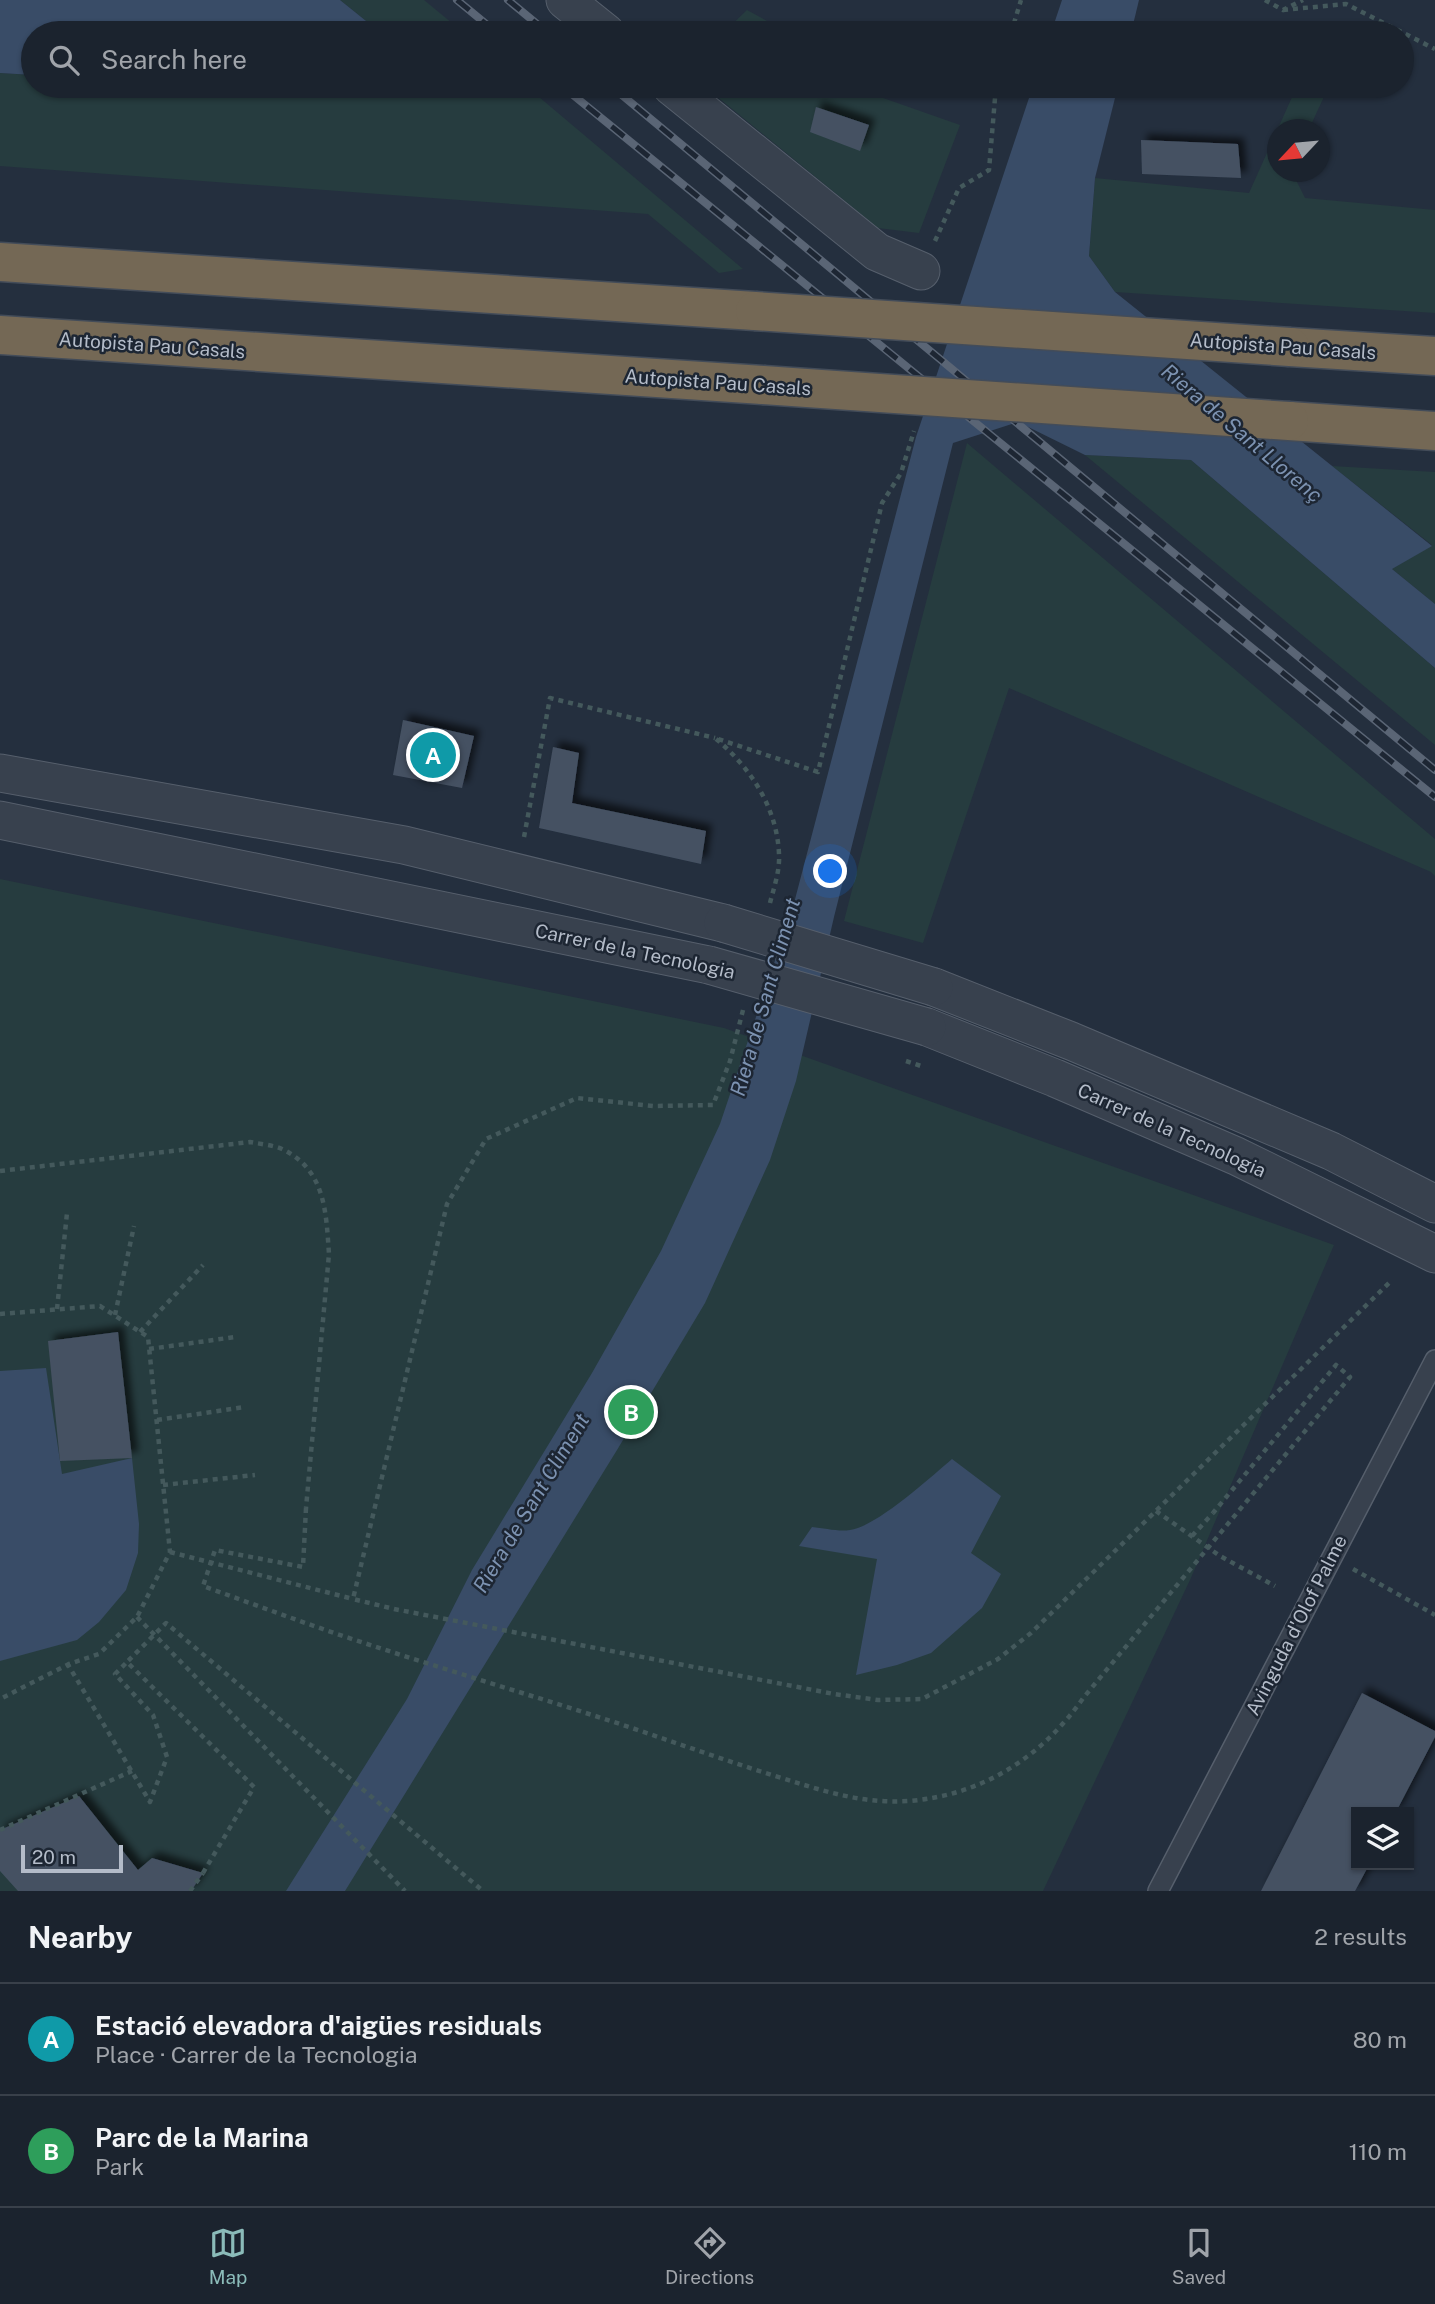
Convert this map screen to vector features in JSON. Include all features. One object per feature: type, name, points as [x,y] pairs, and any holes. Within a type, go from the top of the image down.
[{"type":"highway","name":"Autopista Pau Casals","points":[[0,262],[1435,356]]},
{"type":"highway","name":"Autopista Pau Casals","points":[[0,335],[1435,431]]},
{"type":"street","points":[[565,0],[591,21]]},
{"type":"street","points":[[686,98],[877,252],[921,271]]},
{"type":"street","points":[[0,773],[404,845],[723,923],[934,987],[1071,1041],[1331,1151],[1435,1204]]},
{"type":"street","name":"Carrer de la Tecnologia","points":[[0,820],[709,965],[927,1027],[1055,1078],[1236,1156],[1435,1254]]},
{"type":"lane","name":"Avinguda d'Olof Palme","points":[[1158,1891],[1435,1360]]},
{"type":"path","points":[[1015,21],[1021,0]]},
{"type":"path","points":[[1265,0],[1283,10],[1346,4],[1380,21]]},
{"type":"path","points":[[1283,10],[1303,0]]},
{"type":"path","points":[[1414,38],[1435,49]]},
{"type":"path","points":[[921,271],[959,188],[989,170],[995,98]]},
{"type":"path","points":[[521,849],[550,698],[715,738],[818,772],[882,503],[901,473],[914,437],[915,424]]},
{"type":"path","points":[[715,738],[737,757],[751,774],[772,817],[779,857],[770,904]]},
{"type":"path","points":[[353,1599],[447,1203],[486,1139],[577,1098],[653,1106],[713,1105],[730,1061],[743,1009]]},
{"type":"path","points":[[0,1171],[250,1142],[282,1149],[307,1168],[321,1188],[327,1214],[329,1254],[303,1567],[215,1550],[203,1586],[343,1636],[617,1723],[702,1754],[851,1799],[882,1801],[932,1798],[964,1790],[1016,1766],[1066,1723],[1350,1377],[1336,1366],[1192,1536]]},
{"type":"path","points":[[57,1309],[67,1213]]},
{"type":"path","points":[[115,1315],[134,1226]]},
{"type":"path","points":[[140,1332],[203,1265]]},
{"type":"path","points":[[170,1552],[394,1609],[552,1640],[834,1694],[878,1700],[922,1699],[998,1659],[1031,1633],[1392,1280]]},
{"type":"path","points":[[0,1314],[100,1306],[148,1337],[170,1552],[137,1617],[99,1654],[68,1663],[0,1699]]},
{"type":"path","points":[[149,1349],[234,1337]]},
{"type":"path","points":[[157,1420],[245,1407]]},
{"type":"path","points":[[163,1485],[255,1475]]},
{"type":"path","points":[[1156,1511],[1220,1556],[1275,1586]]},
{"type":"path","points":[[1332,1557],[1435,1615]]},
{"type":"path","points":[[137,1617],[405,1891]]},
{"type":"path","points":[[68,1663],[150,1802],[167,1757],[153,1715],[115,1674],[166,1623],[483,1891]]},
{"type":"path","points":[[128,1662],[254,1787],[190,1891]]},
{"type":"path","points":[[0,1830],[132,1771]]},
{"type":"green space","points":[[340,0],[424,0],[449,21],[366,21]]},
{"type":"green space","points":[[747,10],[767,21],[736,21]]},
{"type":"green space","points":[[0,73],[21,74],[21,98],[540,98],[743,269],[719,273],[648,214],[0,166]]},
{"type":"green space","points":[[719,98],[883,98],[960,125],[919,233],[878,228]]},
{"type":"green space","points":[[1292,98],[1323,98],[1314,119],[1282,119]]},
{"type":"green space","points":[[1267,153],[1267,182],[1297,182],[1305,198],[1435,210],[1435,313],[1115,292],[1089,256],[1095,178],[1249,193]]},
{"type":"green space","points":[[967,443],[1435,839],[1435,876],[1009,688],[923,943],[844,921]]},
{"type":"green space","points":[[1085,455],[1191,460],[1435,668],[1435,745]]},
{"type":"green space","points":[[1332,466],[1435,472],[1435,604],[1392,569],[1432,545]]},
{"type":"green space","points":[[0,879],[724,1028],[1334,1245],[1190,1580],[1043,1891],[0,1891]]},
{"type":"water","points":[[0,0],[340,0],[366,21],[21,21],[21,74],[0,73]]},
{"type":"water","points":[[1062,0],[1139,0],[1134,21],[1055,21]]},
{"type":"water","points":[[1029,98],[1115,98],[1095,178],[1089,256],[1115,292],[1432,546],[1392,569],[1435,604],[1435,668],[1191,460],[1085,455],[1018,422],[953,443],[834,917],[796,1081],[770,1160],[705,1303],[345,1891],[286,1891],[407,1699],[472,1570],[592,1373],[661,1251],[720,1124],[793,907],[916,437]]},
{"type":"water","points":[[46,1368],[62,1474],[132,1458],[139,1524],[138,1553],[126,1590],[99,1622],[77,1640],[0,1661],[0,1371]]},
{"type":"water","points":[[952,1459],[1001,1496],[971,1553],[1001,1574],[982,1608],[931,1653],[856,1675],[877,1559],[799,1546],[812,1527],[850,1530],[874,1520],[903,1500]]},
{"type":"building","points":[[816,107],[869,125],[860,151],[810,132]]},
{"type":"building","points":[[1141,140],[1238,144],[1241,178],[1142,174]]},
{"type":"building","points":[[403,720],[474,736],[462,788],[393,775]]},
{"type":"building","points":[[553,747],[579,753],[572,803],[706,831],[701,864],[539,828]]},
{"type":"building","points":[[118,1332],[132,1458],[60,1461],[48,1341]]},
{"type":"building","points":[[1362,1693],[1435,1731],[1435,1737],[1399,1807],[1351,1807],[1351,1870],[1366,1870],[1355,1891],[1261,1891]]},
{"type":"building","points":[[79,1796],[138,1870],[152,1858],[203,1873],[191,1891],[18,1891],[0,1871],[0,1830]]},
{"type":"railway","points":[[457,0],[482,21]]},
{"type":"railway","points":[[508,0],[533,21]]},
{"type":"railway","points":[[577,98],[1435,797]]},
{"type":"railway","points":[[625,98],[1435,770]]},
{"type":"place","name":"Estació elevadora d'aigües residuals","points":[[433,755]]},
{"type":"place","name":"Parc de la Marina","points":[[631,1412]]},
{"type":"water label","name":"Riera de Sant Llorenç","points":[[1242,433]]},
{"type":"water label","name":"Riera de Sant Climent","points":[[765,997]]},
{"type":"water label","name":"Riera de Sant Climent","points":[[531,1503]]}]
